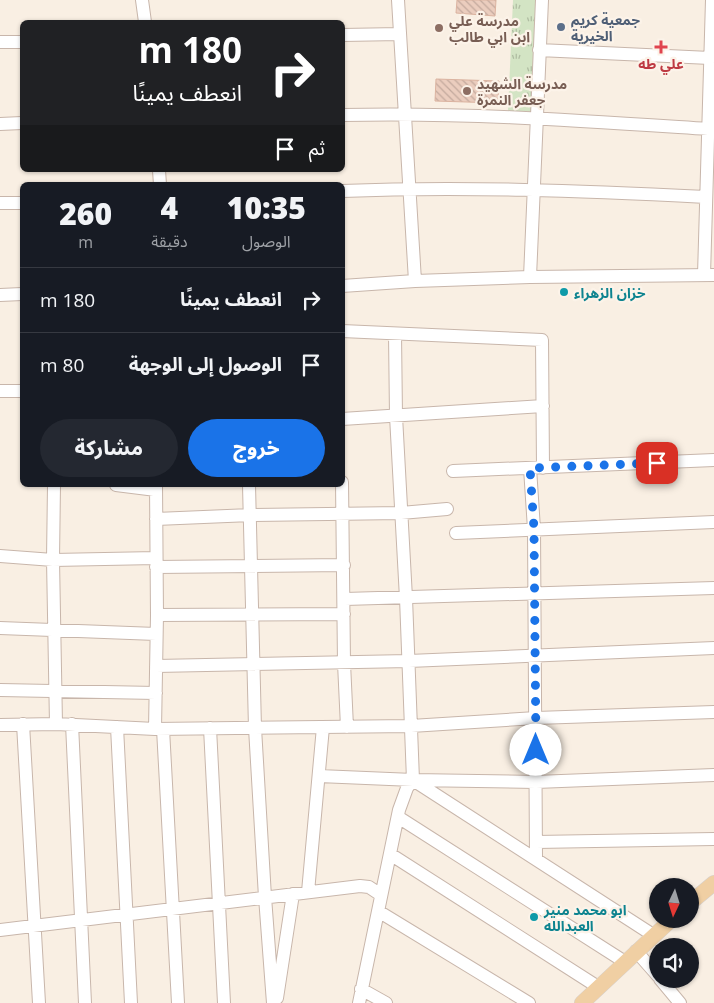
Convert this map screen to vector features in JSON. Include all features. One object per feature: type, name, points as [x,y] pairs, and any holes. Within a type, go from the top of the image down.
[{"type":"main road","points":[[699,896],[714,883]]},
{"type":"main road","points":[[582,1003],[661,928]]},
{"type":"street","points":[[142,0],[145,20]]},
{"type":"street","points":[[398,0],[415,281]]},
{"type":"street","points":[[530,277],[542,0]]},
{"type":"street","points":[[345,286],[530,277],[709,275],[706,196],[712,0]]},
{"type":"street","points":[[345,35],[400,34]]},
{"type":"street","points":[[0,42],[20,42]]},
{"type":"street","points":[[540,50],[710,58]]},
{"type":"street","points":[[345,115],[405,113],[536,118],[708,129]]},
{"type":"street","points":[[0,124],[20,123]]},
{"type":"street","points":[[345,191],[533,189],[706,196]]},
{"type":"street","points":[[0,203],[20,202]]},
{"type":"street","points":[[0,295],[20,294]]},
{"type":"street","points":[[345,331],[542,340],[542,406],[536,468],[533,594],[536,718],[536,858]]},
{"type":"street","points":[[359,1003],[398,817],[407,788],[413,780],[409,661],[396,416],[395,334]]},
{"type":"street","points":[[0,391],[20,391]]},
{"type":"street","points":[[345,419],[542,406]]},
{"type":"street","points":[[453,472],[714,460]]},
{"type":"street","points":[[54,487],[53,560],[56,724]]},
{"type":"street","points":[[156,487],[156,693],[173,909],[178,1003]]},
{"type":"street","points":[[249,487],[255,728],[265,898],[275,1003]]},
{"type":"street","points":[[342,487],[346,727]]},
{"type":"street","points":[[156,519],[447,509]]},
{"type":"street","points":[[456,533],[714,522]]},
{"type":"street","points":[[0,556],[53,560],[251,566],[344,565]]},
{"type":"street","points":[[345,599],[714,588]]},
{"type":"street","points":[[157,615],[344,614]]},
{"type":"street","points":[[0,628],[156,634]]},
{"type":"street","points":[[156,666],[409,661],[714,648]]},
{"type":"street","points":[[0,690],[156,693]]},
{"type":"street","points":[[0,725],[72,724],[159,729],[411,726],[536,718],[714,712]]},
{"type":"street","points":[[23,724],[39,1003]]},
{"type":"street","points":[[72,724],[85,1003]]},
{"type":"street","points":[[117,727],[131,1003]]},
{"type":"street","points":[[308,892],[323,727]]},
{"type":"street","points":[[210,728],[224,1003]]},
{"type":"street","points":[[319,776],[536,782],[714,775]]},
{"type":"street","points":[[413,780],[653,935]]},
{"type":"street","points":[[398,817],[625,962]]},
{"type":"street","points":[[536,842],[714,839]]},
{"type":"street","points":[[390,854],[598,987]]},
{"type":"street","points":[[0,930],[360,886],[369,887],[381,895]]},
{"type":"street","points":[[275,1003],[293,894]]},
{"type":"street","points":[[378,911],[529,1003]]},
{"type":"street","points":[[636,951],[649,966]]},
{"type":"street","points":[[668,988],[680,1003]]},
{"type":"street","points":[[362,989],[386,1003]]},
{"type":"green space","points":[[513,0],[538,0],[534,112],[508,111]]},
{"type":"building","points":[[457,0],[496,0],[495,16],[456,13]]},
{"type":"building","name":"مدرسة الشهيد جعفر النمرة","points":[[436,79],[499,81],[498,103],[435,101]]},
{"type":"place","name":"جمعية كريم الخيرية","points":[[561,27]]},
{"type":"place","name":"مدرسة علي ابن ابي طالب","points":[[439,28]]},
{"type":"place","name":"علي طه","points":[[661,47]]},
{"type":"place","name":"مدرسة الشهيد جعفر النمرة","points":[[467,91]]},
{"type":"place","name":"خزان الزهراء","points":[[564,292]]},
{"type":"place","name":"ابو محمد منير العبدالله","points":[[534,917]]},
{"type":"route","points":[[536,750],[533,594],[534,529],[530,468],[657,463]]}]
